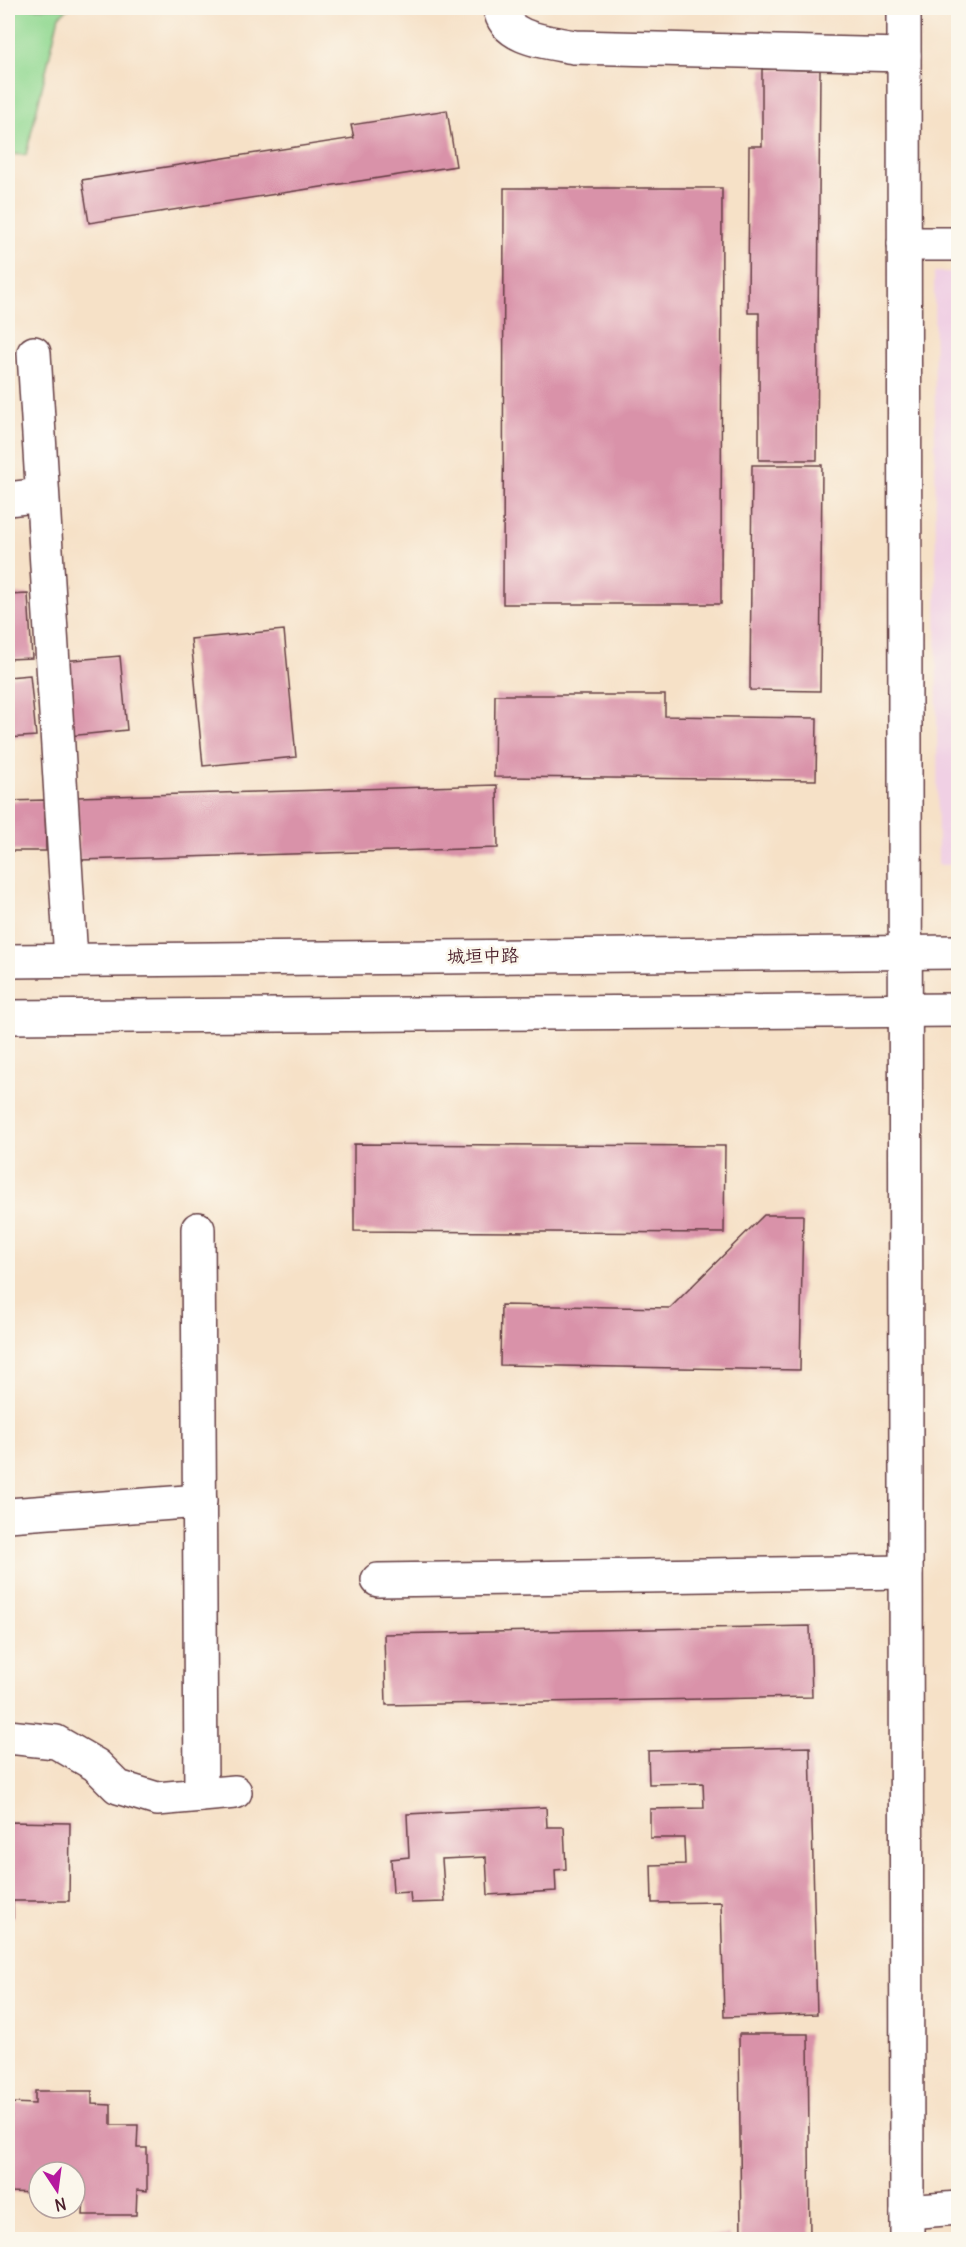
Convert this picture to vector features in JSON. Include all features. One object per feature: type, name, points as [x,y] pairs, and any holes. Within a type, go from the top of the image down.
[{"type":"street","points":[[501,8],[511,28],[530,39],[574,47],[904,55]]},
{"type":"street","points":[[904,8],[907,2225],[958,2208]]},
{"type":"street","points":[[904,244],[958,244]]},
{"type":"street","points":[[34,353],[71,960]]},
{"type":"street","points":[[8,499],[42,495]]},
{"type":"street","name":"城垣中路","points":[[8,961],[958,952]]},
{"type":"street","points":[[8,1017],[958,1010]]},
{"type":"street","points":[[198,1229],[201,1795]]},
{"type":"street","points":[[8,1515],[200,1501]]},
{"type":"street","points":[[378,1580],[906,1572]]},
{"type":"street","points":[[8,1737],[56,1742],[96,1765],[118,1786],[157,1799],[236,1792]]},
{"type":"shaded area","points":[[934,272],[958,272],[958,865],[938,865]]},
{"type":"green space","points":[[8,8],[69,8],[59,16],[26,155],[8,154]]},
{"type":"building","points":[[762,69],[820,70],[817,460],[759,460],[759,313],[748,313],[749,146],[762,146]]},
{"type":"building","points":[[447,110],[456,166],[89,223],[82,180],[354,138],[351,125]]},
{"type":"building","points":[[504,188],[722,188],[721,604],[503,604]]},
{"type":"building","points":[[752,465],[822,465],[820,691],[750,690]]},
{"type":"building","points":[[28,594],[32,658],[8,659],[8,595]]},
{"type":"building","points":[[284,630],[296,757],[203,766],[191,639]]},
{"type":"building","points":[[120,656],[127,730],[69,736],[62,661]]},
{"type":"building","points":[[30,675],[36,736],[8,738],[8,677]]},
{"type":"building","points":[[495,695],[665,695],[665,716],[817,718],[816,780],[494,777]]},
{"type":"building","points":[[497,785],[498,848],[79,860],[77,797]]},
{"type":"building","points":[[45,800],[46,851],[8,851],[8,801]]},
{"type":"building","points":[[354,1144],[725,1146],[724,1233],[354,1231]]},
{"type":"building","points":[[764,1215],[803,1215],[800,1370],[500,1365],[501,1305],[670,1308]]},
{"type":"building","points":[[810,1626],[812,1697],[386,1705],[384,1634]]},
{"type":"building","points":[[810,1747],[817,2014],[724,2017],[721,1902],[652,1903],[651,1865],[685,1864],[684,1838],[650,1838],[650,1809],[704,1808],[703,1783],[649,1784],[648,1751]]},
{"type":"building","points":[[546,1807],[547,1827],[564,1827],[566,1869],[555,1870],[556,1891],[488,1895],[486,1857],[442,1859],[445,1902],[411,1903],[410,1892],[393,1893],[391,1859],[409,1857],[407,1814]]},
{"type":"building","points":[[8,1822],[70,1823],[69,1901],[13,1901],[13,1918],[8,1918]]},
{"type":"building","points":[[739,2034],[808,2034],[810,2240],[741,2240]]},
{"type":"building","points":[[35,2091],[92,2091],[92,2104],[111,2105],[111,2125],[138,2125],[137,2148],[147,2148],[147,2191],[137,2190],[136,2215],[87,2215],[87,2160],[27,2160],[27,2193],[8,2192],[8,2124],[11,2124],[12,2103],[35,2104]]},
{"type":"building","points":[[730,2235],[730,2240],[676,2240],[676,2238]]}]
